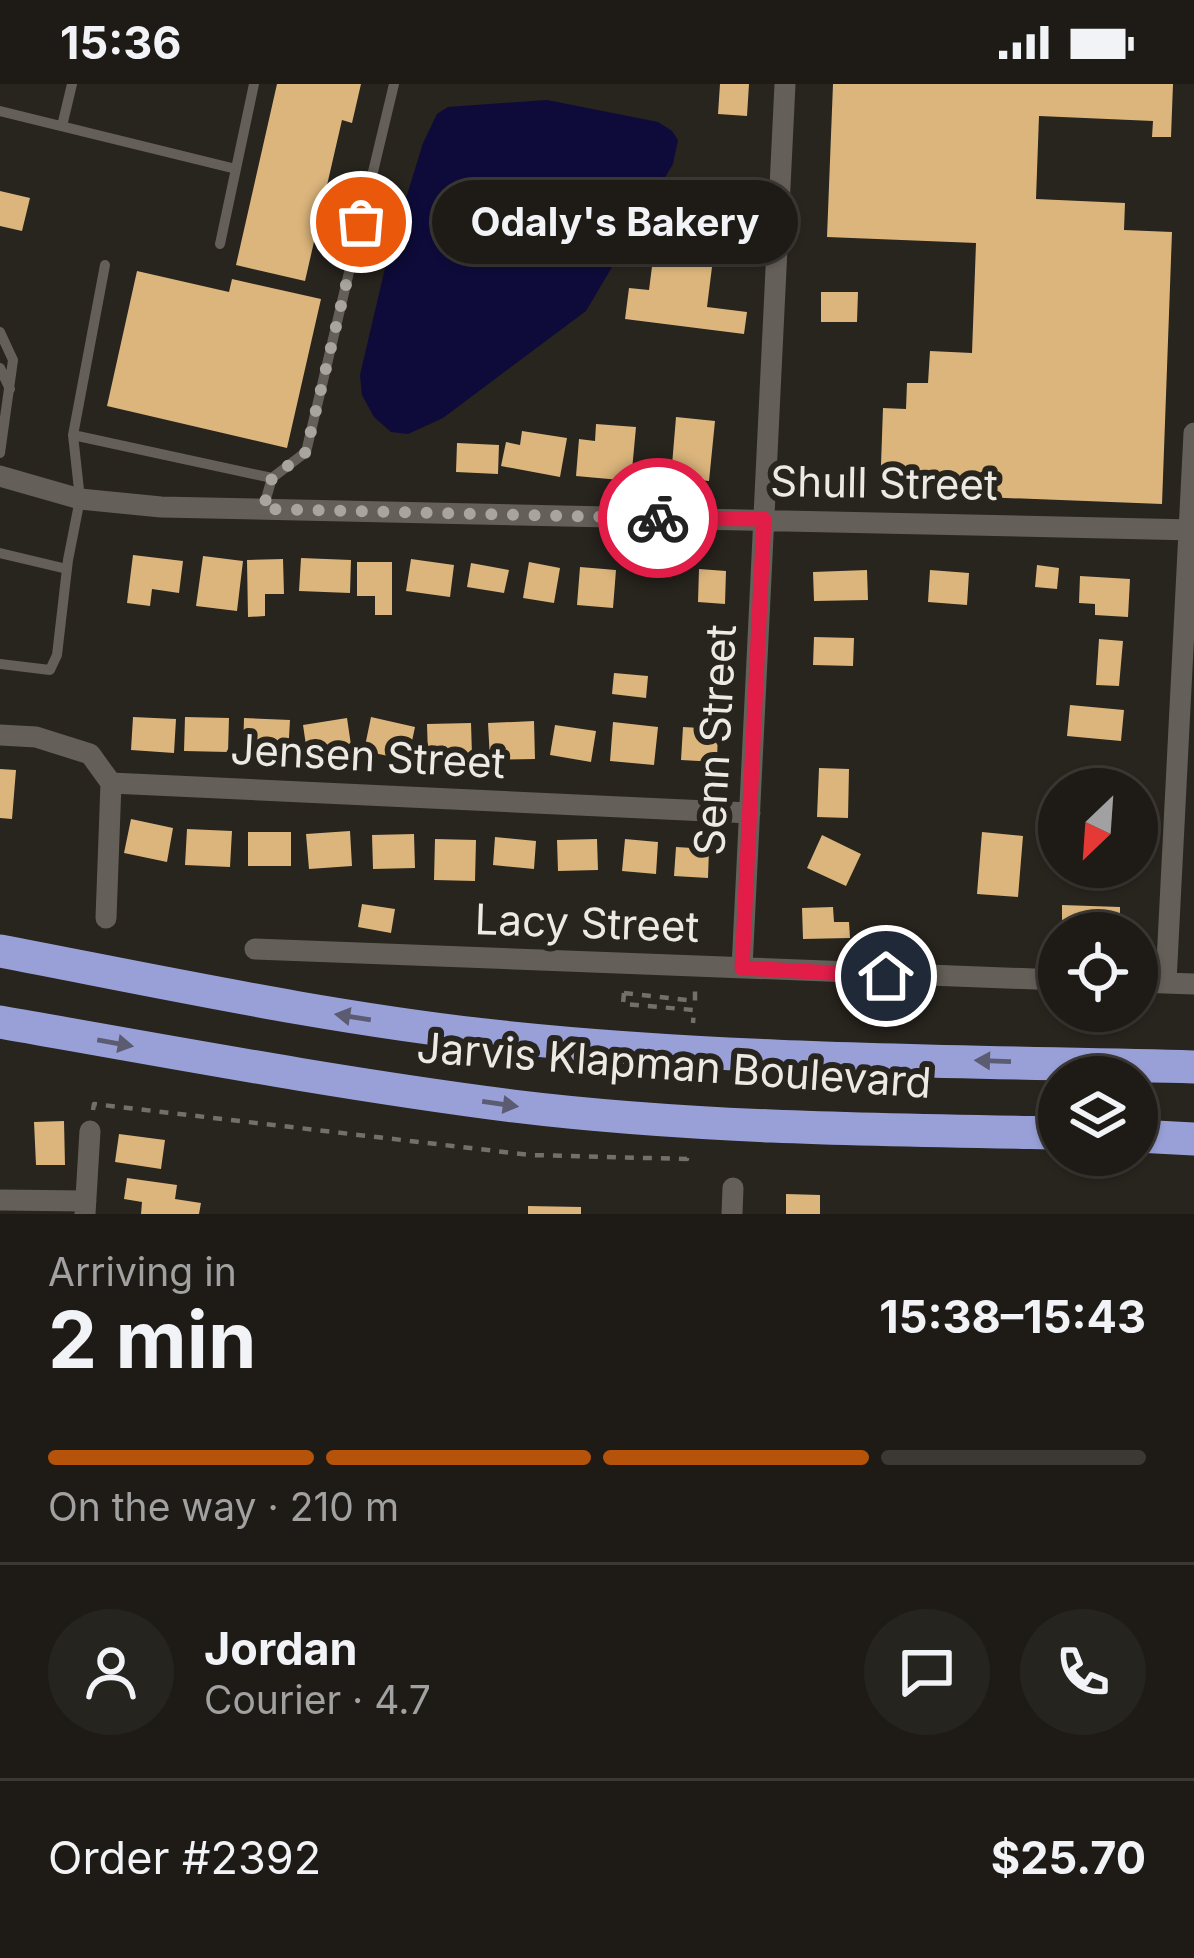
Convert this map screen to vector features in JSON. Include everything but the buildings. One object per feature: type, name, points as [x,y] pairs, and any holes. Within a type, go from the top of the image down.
[{"type":"highway","name":"Jarvis Klapman Boulevard","points":[[0,954],[288,1006],[508,1038],[760,1054],[1194,1067]]},
{"type":"highway","name":"Jarvis Klapman Boulevard","points":[[0,1022],[295,1074],[517,1106],[756,1124],[1038,1132]]},
{"type":"highway","points":[[1158,1137],[1194,1139]]},
{"type":"street","name":"Senn Street","points":[[742,968],[785,84]]},
{"type":"street","points":[[1166,982],[1194,434]]},
{"type":"street","name":"Shull Street","points":[[0,476],[80,499],[161,507],[1191,530]]},
{"type":"street","points":[[0,735],[36,737],[91,754],[111,783],[106,918]]},
{"type":"street","name":"Jensen Street","points":[[111,783],[751,813]]},
{"type":"street","name":"Lacy Street","points":[[256,949],[1038,979]]},
{"type":"street","points":[[1158,982],[1194,983]]},
{"type":"street","points":[[0,1200],[86,1208],[90,1131]]},
{"type":"street","points":[[732,1214],[733,1188]]},
{"type":"lane","points":[[62,126],[72,84]]},
{"type":"lane","points":[[220,244],[254,84]]},
{"type":"lane","points":[[263,509],[272,478],[306,452],[394,84]]},
{"type":"lane","points":[[0,111],[236,169]]},
{"type":"lane","points":[[0,664],[50,670],[57,655],[80,499],[73,435],[105,266]]},
{"type":"lane","points":[[0,332],[13,360],[0,453]]},
{"type":"lane","points":[[0,368],[11,392]]},
{"type":"lane","points":[[0,380],[11,392]]},
{"type":"lane","points":[[73,435],[272,478]]},
{"type":"lane","points":[[0,553],[67,569]]},
{"type":"path","points":[[624,993],[695,1001],[694,967]]},
{"type":"path","points":[[90,1131],[94,1104],[530,1155]]},
{"type":"shaded area","points":[[547,100],[658,122],[678,140],[673,164],[586,311],[443,418],[408,434],[391,432],[374,417],[362,395],[360,375],[386,264],[423,143],[437,114],[448,107]]},
{"type":"way so far","points":[[361,222],[306,452],[272,478],[263,509],[658,518]]},
{"type":"place","name":"Odaly's Bakery","points":[[361,222]]},
{"type":"route","points":[[658,518],[764,519],[742,968],[886,976]]}]
